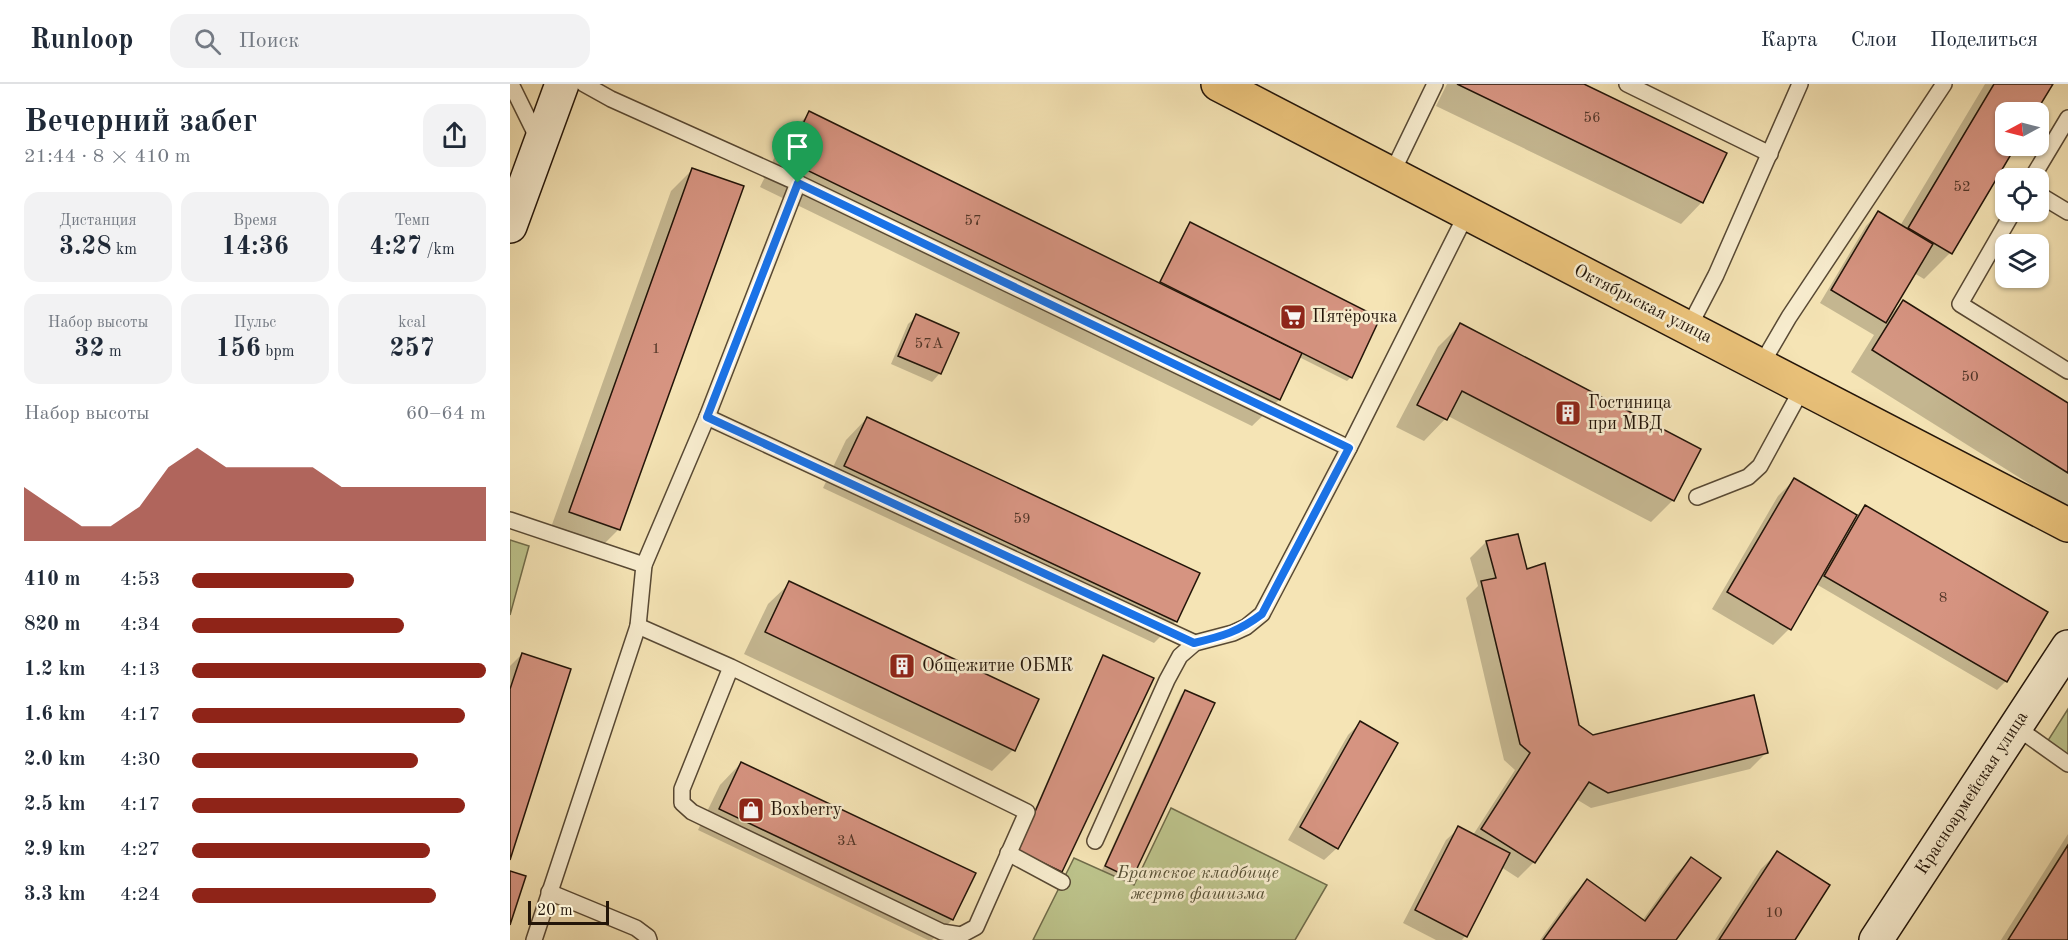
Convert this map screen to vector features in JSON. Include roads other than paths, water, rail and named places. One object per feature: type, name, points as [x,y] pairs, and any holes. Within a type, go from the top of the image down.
[{"type":"main road","name":"Октябрьская улица","points":[[1218,84],[2068,525]]},
{"type":"street","points":[[510,226],[562,84]]},
{"type":"street","name":"Красноармейская улица","points":[[1876,940],[2068,647]]},
{"type":"lane","points":[[511,84],[540,143]]},
{"type":"lane","points":[[584,84],[611,99],[798,183],[1349,448]]},
{"type":"lane","points":[[1392,173],[1435,84]]},
{"type":"lane","points":[[1627,84],[1770,154]]},
{"type":"lane","points":[[1689,327],[1716,275],[1800,84]]},
{"type":"lane","points":[[1761,365],[1789,317],[1944,84]]},
{"type":"lane","points":[[2038,168],[2068,118]]},
{"type":"lane","points":[[534,940],[638,626],[644,565],[707,417],[798,183]]},
{"type":"lane","points":[[2049,201],[2068,212]]},
{"type":"lane","points":[[1095,841],[1180,656],[1194,643],[1233,633],[1246,627],[1262,614],[1349,448],[1467,213]]},
{"type":"lane","points":[[2007,222],[1960,304],[2068,371]]},
{"type":"lane","points":[[1697,497],[1748,477],[1760,466],[1803,387]]},
{"type":"lane","points":[[707,417],[1194,643]]},
{"type":"lane","points":[[510,520],[644,565]]},
{"type":"lane","points":[[638,626],[731,667],[1027,812],[976,927],[962,935],[942,932],[692,812],[682,803],[682,789],[731,667]]},
{"type":"lane","points":[[2016,727],[2068,764]]},
{"type":"lane","points":[[1008,854],[1062,882]]},
{"type":"lane","points":[[549,892],[636,928],[649,940]]},
{"type":"place","name":"Пятёрочка","points":[[1293,317]]},
{"type":"place","name":"Гостиница при МВД","points":[[1568,413]]},
{"type":"place","name":"Общежитие ОБМК","points":[[902,666]]},
{"type":"place","name":"Boxberry","points":[[751,810]]},
{"type":"park label","name":"Братское кладбище жертв фашизма","points":[[1198,883]]}]
